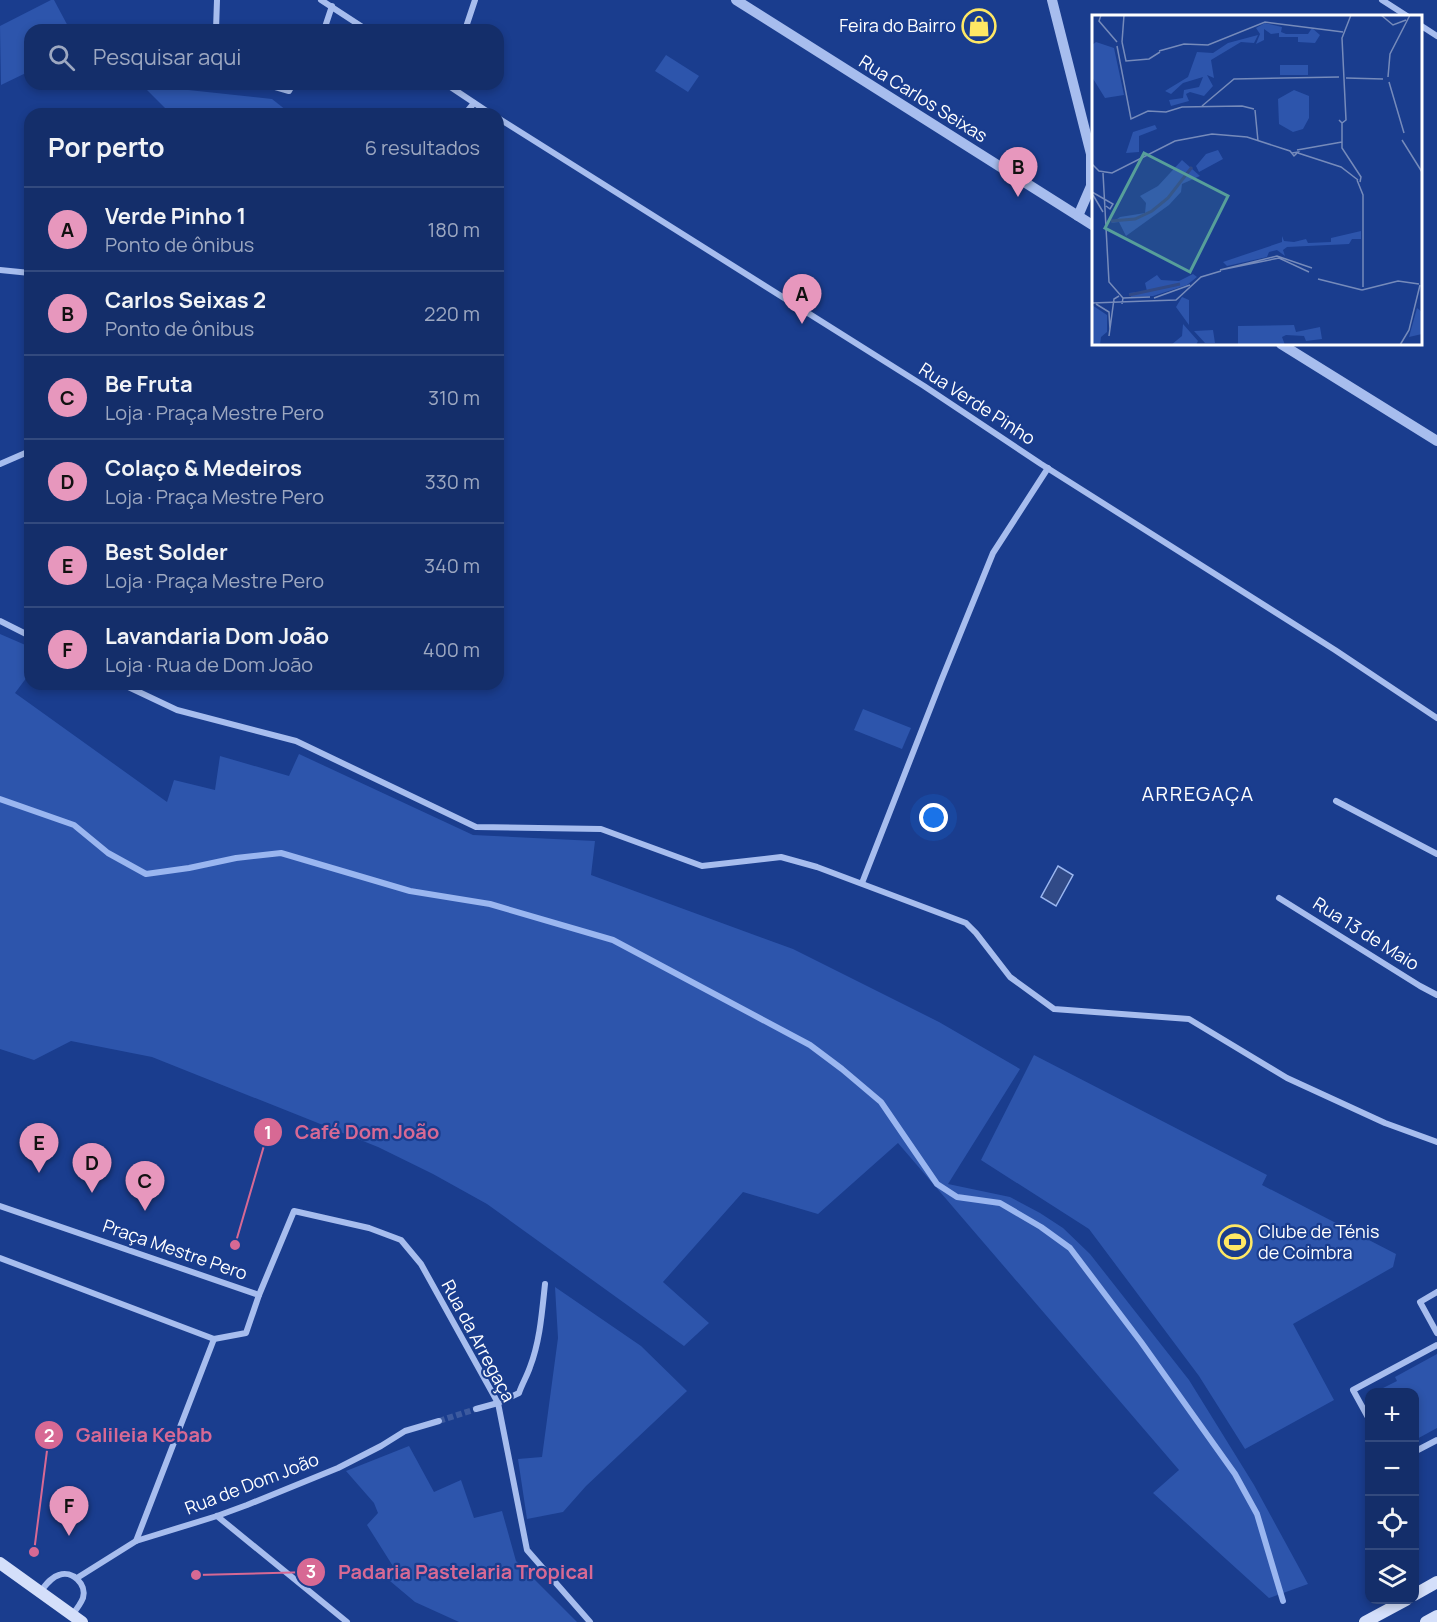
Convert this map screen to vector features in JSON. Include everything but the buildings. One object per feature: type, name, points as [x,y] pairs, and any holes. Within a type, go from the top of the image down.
[{"type":"main road","points":[[0,1563],[77,1618]]},
{"type":"main road","points":[[1419,1592],[1437,1582]]},
{"type":"main road","points":[[1365,1622],[1397,1604]]},
{"type":"main road","points":[[1426,1622],[1437,1616]]},
{"type":"street","points":[[216,24],[218,0]]},
{"type":"street","points":[[321,0],[358,24]]},
{"type":"street","points":[[467,24],[475,0]]},
{"type":"street","name":"Rua Carlos Seixas","points":[[736,0],[1092,225]]},
{"type":"street","points":[[1052,0],[1092,154],[1090,186],[1078,216]]},
{"type":"street","points":[[1382,0],[1405,15]]},
{"type":"street","points":[[326,24],[332,6]]},
{"type":"street","points":[[1422,26],[1437,36]]},
{"type":"street","points":[[455,90],[482,108]]},
{"type":"street","points":[[470,108],[474,103]]},
{"type":"street","name":"Rua Verde Pinho","points":[[504,122],[848,338],[1335,650],[1437,718]]},
{"type":"street","points":[[0,270],[24,272]]},
{"type":"street","points":[[1283,345],[1437,441]]},
{"type":"street","points":[[0,463],[24,453]]},
{"type":"street","points":[[862,883],[993,553],[1048,468]]},
{"type":"street","points":[[0,621],[24,633]]},
{"type":"street","points":[[135,690],[177,710],[296,741],[476,826],[601,829],[702,866],[781,857],[817,867],[966,923],[1010,977],[1054,1009],[1189,1019],[1287,1078],[1385,1124],[1437,1142]]},
{"type":"street","points":[[1336,801],[1437,854]]},
{"type":"street","name":"Rua 13 de Maio","points":[[1279,898],[1437,995]]},
{"type":"street","name":"Praça Mestre Pero","points":[[0,1206],[260,1295],[246,1333],[214,1339]]},
{"type":"street","name":"Rua da Arregaça","points":[[260,1295],[294,1211],[369,1228],[401,1240],[421,1264],[498,1403],[527,1550],[590,1622]]},
{"type":"street","points":[[0,1258],[214,1339],[136,1541]]},
{"type":"street","points":[[476,1409],[498,1403],[519,1393],[530,1366],[541,1323],[545,1284]]},
{"type":"street","points":[[1437,1292],[1420,1302],[1437,1333]]},
{"type":"street","points":[[1365,1412],[1353,1390],[1437,1345]]},
{"type":"street","name":"Rua de Dom João","points":[[77,1578],[136,1541],[217,1516],[338,1468],[405,1431],[439,1421]]},
{"type":"street","points":[[1419,1449],[1437,1440]]},
{"type":"street","points":[[217,1516],[347,1622]]},
{"type":"street","points":[[40,1592],[58,1575],[67,1574],[77,1578],[82,1587],[83,1597],[77,1618]]},
{"type":"shaded area","points":[[51,0],[54,0],[67,24],[24,24],[24,74],[1,85],[0,26]]},
{"type":"shaded area","points":[[666,55],[699,76],[688,92],[655,71]]},
{"type":"shaded area","points":[[147,90],[188,90],[272,99],[283,108],[165,108]]},
{"type":"shaded area","points":[[0,634],[24,644],[24,681],[15,693],[167,802],[174,780],[215,790],[220,756],[289,776],[299,754],[473,835],[595,841],[591,875],[793,949],[939,1022],[1020,1069],[948,1184],[1010,1197],[1063,1228],[1090,1254],[1189,1380],[1254,1485],[1308,1584],[1269,1598],[1153,1493],[1179,1470],[898,1143],[818,1214],[743,1192],[663,1282],[709,1323],[684,1346],[487,1204],[378,1147],[152,1057],[71,1041],[34,1060],[0,1049]]},
{"type":"shaded area","points":[[863,709],[911,728],[902,749],[854,730]]},
{"type":"shaded area","points":[[1058,866],[1073,875],[1056,906],[1041,897]]},
{"type":"shaded area","name":"Clube de Ténis de Coimbra","points":[[1034,1055],[1267,1175],[1262,1185],[1396,1254],[1393,1267],[1293,1324],[1334,1400],[1245,1449],[1199,1376],[1089,1229],[981,1160]]},
{"type":"shaded area","points":[[555,1287],[641,1346],[687,1391],[586,1486],[563,1512],[527,1519],[518,1459],[542,1457],[558,1338]]},
{"type":"shaded area","points":[[1437,1354],[1437,1428],[1419,1438],[1419,1388],[1383,1388],[1397,1381],[1395,1377]]},
{"type":"shaded area","points":[[409,1446],[434,1492],[461,1480],[474,1518],[502,1511],[516,1561],[577,1622],[459,1622],[415,1602],[390,1581],[396,1571],[367,1525],[378,1513],[374,1503],[346,1471]]},
{"type":"waterway","points":[[0,799],[74,825],[108,853],[146,874],[236,858],[281,853],[410,891],[490,904],[613,940],[810,1045],[881,1102],[937,1184],[957,1197],[1000,1203],[1041,1227],[1070,1248],[1141,1342],[1235,1474],[1257,1514],[1283,1601]]},
{"type":"tunnel","points":[[439,1421],[476,1409]]},
{"type":"place","name":"Feira do Bairro","points":[[979,26]]},
{"type":"place","name":"Carlos Seixas 2","points":[[1018,197]]},
{"type":"place","name":"Verde Pinho 1","points":[[802,324]]},
{"type":"place","name":"Best Solder","points":[[39,1173]]},
{"type":"place","name":"Colaço & Medeiros","points":[[92,1193]]},
{"type":"place","name":"Be Fruta","points":[[145,1211]]},
{"type":"place","name":"Clube de Ténis de Coimbra","points":[[1235,1242]]},
{"type":"place","name":"Café Dom João","points":[[235,1245]]},
{"type":"place","name":"Lavandaria Dom João","points":[[69,1536]]},
{"type":"place","name":"Galileia Kebab","points":[[34,1552]]},
{"type":"place","name":"Padaria Pastelaria Tropical","points":[[196,1575]]},
{"type":"district","name":"ARREGAÇA","points":[[1198,794]]}]
